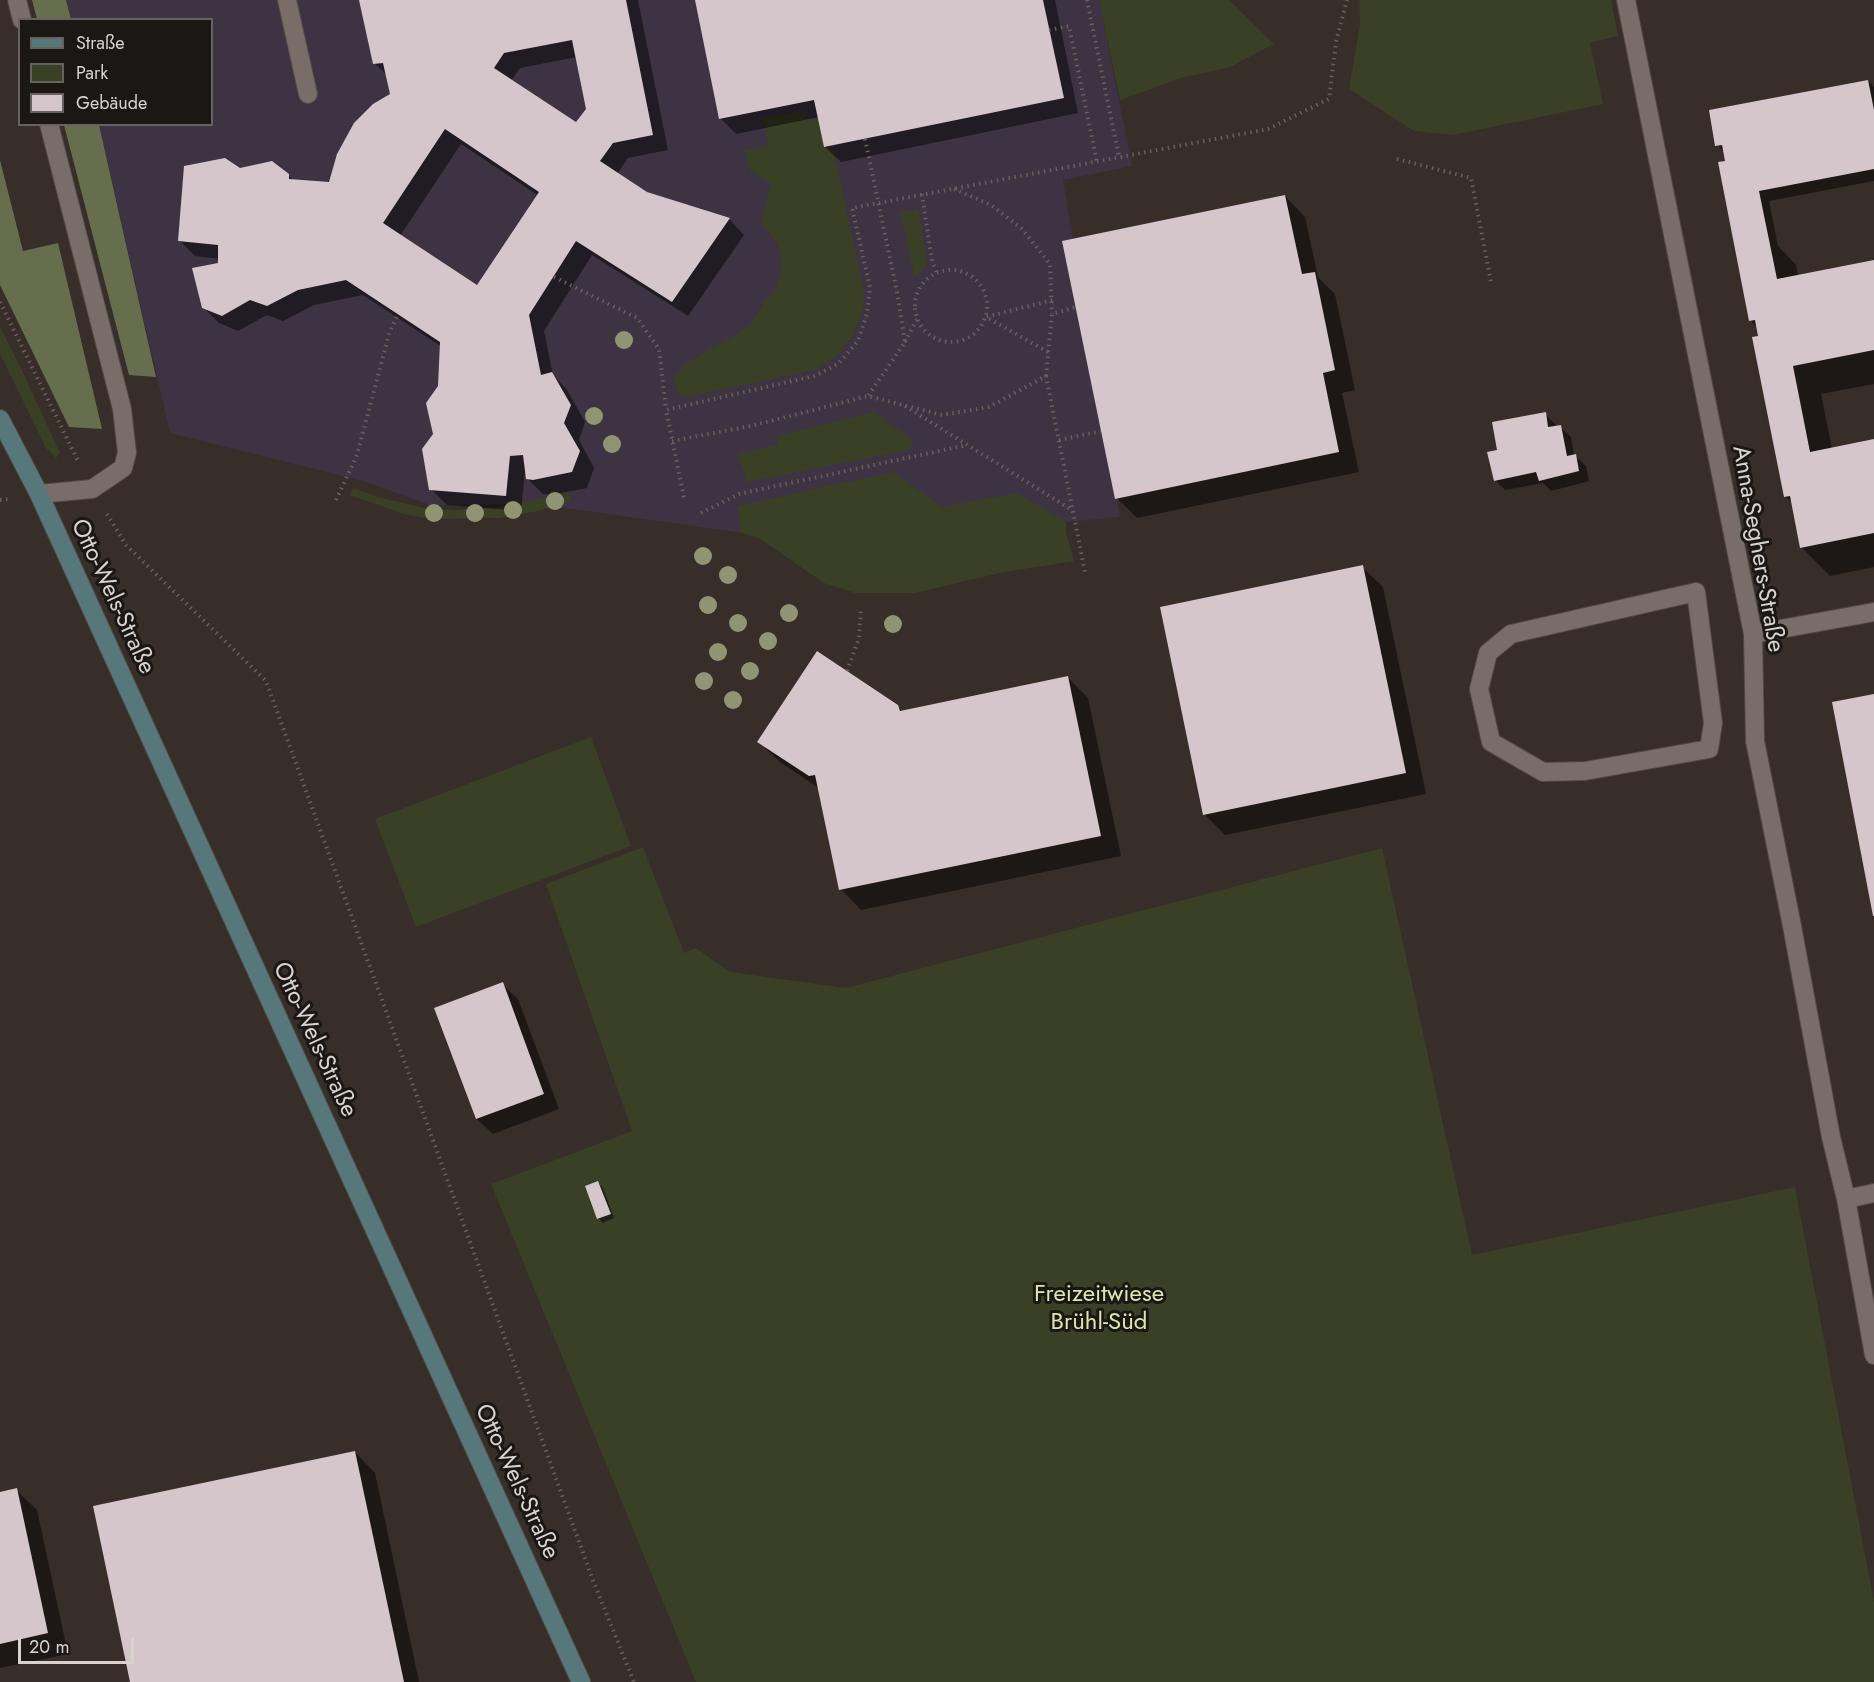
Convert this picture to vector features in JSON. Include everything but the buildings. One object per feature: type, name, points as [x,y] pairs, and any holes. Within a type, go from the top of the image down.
[{"type":"street","points":[[17,0],[22,18]]},
{"type":"street","points":[[287,0],[308,94]]},
{"type":"street","name":"Anna-Seghers-Straße","points":[[1626,0],[1753,634],[1755,741],[1831,1137],[1846,1199],[1874,1355]]},
{"type":"street","points":[[39,494],[92,489],[123,468],[127,453],[122,409],[50,126]]},
{"type":"street","name":"Otto-Wels-Straße","points":[[0,419],[39,494],[581,1682]]},
{"type":"street","points":[[1696,592],[1713,723],[1708,749],[1663,759],[1585,771],[1543,772],[1491,742],[1479,689],[1488,653],[1511,634],[1585,618],[1696,592]]},
{"type":"street","points":[[1753,634],[1874,612]]},
{"type":"street","points":[[1846,1199],[1874,1193]]},
{"type":"path","points":[[1087,0],[1119,157]]},
{"type":"path","points":[[666,410],[814,376],[838,364],[858,341],[867,314],[870,287],[852,207],[1269,129],[1329,99],[1336,42],[1347,0]]},
{"type":"path","points":[[1049,30],[1069,26],[1097,162]]},
{"type":"path","points":[[865,139],[897,292],[905,342]]},
{"type":"path","points":[[1397,159],[1470,177],[1491,282]]},
{"type":"path","points":[[954,189],[991,205],[1021,228],[1050,264],[1053,300],[1046,376],[1085,572]]},
{"type":"path","points":[[922,194],[932,261],[937,273]]},
{"type":"path","points":[[950,270],[963,272],[983,289],[987,302],[986,317],[978,330],[965,340],[950,343],[935,339],[924,331],[917,319],[915,305],[918,291],[926,280],[937,273],[950,270]]},
{"type":"path","points":[[554,277],[637,318],[659,349],[666,410],[684,497]]},
{"type":"path","points":[[986,317],[1053,300]]},
{"type":"path","points":[[0,302],[92,489],[126,545],[266,681],[594,1583],[634,1682]]},
{"type":"path","points":[[1052,314],[1076,307]]},
{"type":"path","points":[[336,500],[357,455],[389,334],[398,314]]},
{"type":"path","points":[[986,317],[1048,352]]},
{"type":"path","points":[[868,396],[905,342],[917,319]]},
{"type":"path","points":[[672,441],[751,426],[868,396],[942,415],[989,407],[1046,376]]},
{"type":"path","points":[[902,404],[1072,511]]},
{"type":"path","points":[[1059,440],[1101,431]]},
{"type":"path","points":[[701,513],[739,494],[967,445]]},
{"type":"path","points":[[847,671],[859,638],[861,608]]},
{"type":"shaded area","points":[[66,0],[1099,0],[1132,166],[1063,180],[1120,517],[828,545],[538,504],[430,505],[363,481],[170,433],[99,126],[213,126],[213,18],[71,18]]},
{"type":"green space","points":[[32,0],[66,0],[71,18],[37,18]]},
{"type":"green space","points":[[1099,0],[1229,0],[1274,44],[1228,68],[1184,77],[1120,100]]},
{"type":"green space","points":[[1359,0],[1611,0],[1618,36],[1590,43],[1603,104],[1453,135],[1414,131],[1349,89],[1360,25]]},
{"type":"green space","points":[[805,111],[808,121],[818,119],[824,147],[832,146],[860,271],[864,293],[863,311],[853,335],[837,356],[815,370],[682,398],[673,380],[686,363],[749,327],[768,297],[774,292],[781,272],[781,256],[777,243],[761,221],[771,183],[751,172],[744,151],[769,146],[762,117]]},
{"type":"green space","points":[[64,126],[99,126],[156,377],[129,375]]},
{"type":"green space","points":[[0,160],[23,251],[58,243],[102,429],[69,427],[0,285]]},
{"type":"green space","points":[[919,209],[927,265],[915,277],[900,212]]},
{"type":"green space","points":[[0,327],[60,453],[56,458],[46,448],[0,354]]},
{"type":"green space","points":[[875,412],[914,442],[908,450],[747,482],[738,454],[778,445],[776,436]]},
{"type":"green space","points":[[893,472],[942,507],[1017,493],[1066,521],[1066,532],[1074,561],[1004,572],[915,593],[855,593],[824,583],[760,539],[741,532],[738,506]]},
{"type":"green space","points":[[353,488],[381,498],[429,509],[500,507],[567,493],[571,498],[568,502],[538,511],[499,518],[428,519],[404,514],[350,495]]},
{"type":"green space","points":[[591,737],[631,846],[416,927],[375,819]]},
{"type":"green space","name":"Freizeitwiese Brühl-Süd","points":[[643,847],[684,953],[696,948],[730,972],[846,988],[1382,848],[1472,1255],[1795,1187],[1874,1602],[1874,1682],[696,1682],[491,1184],[632,1131],[546,884]]}]
